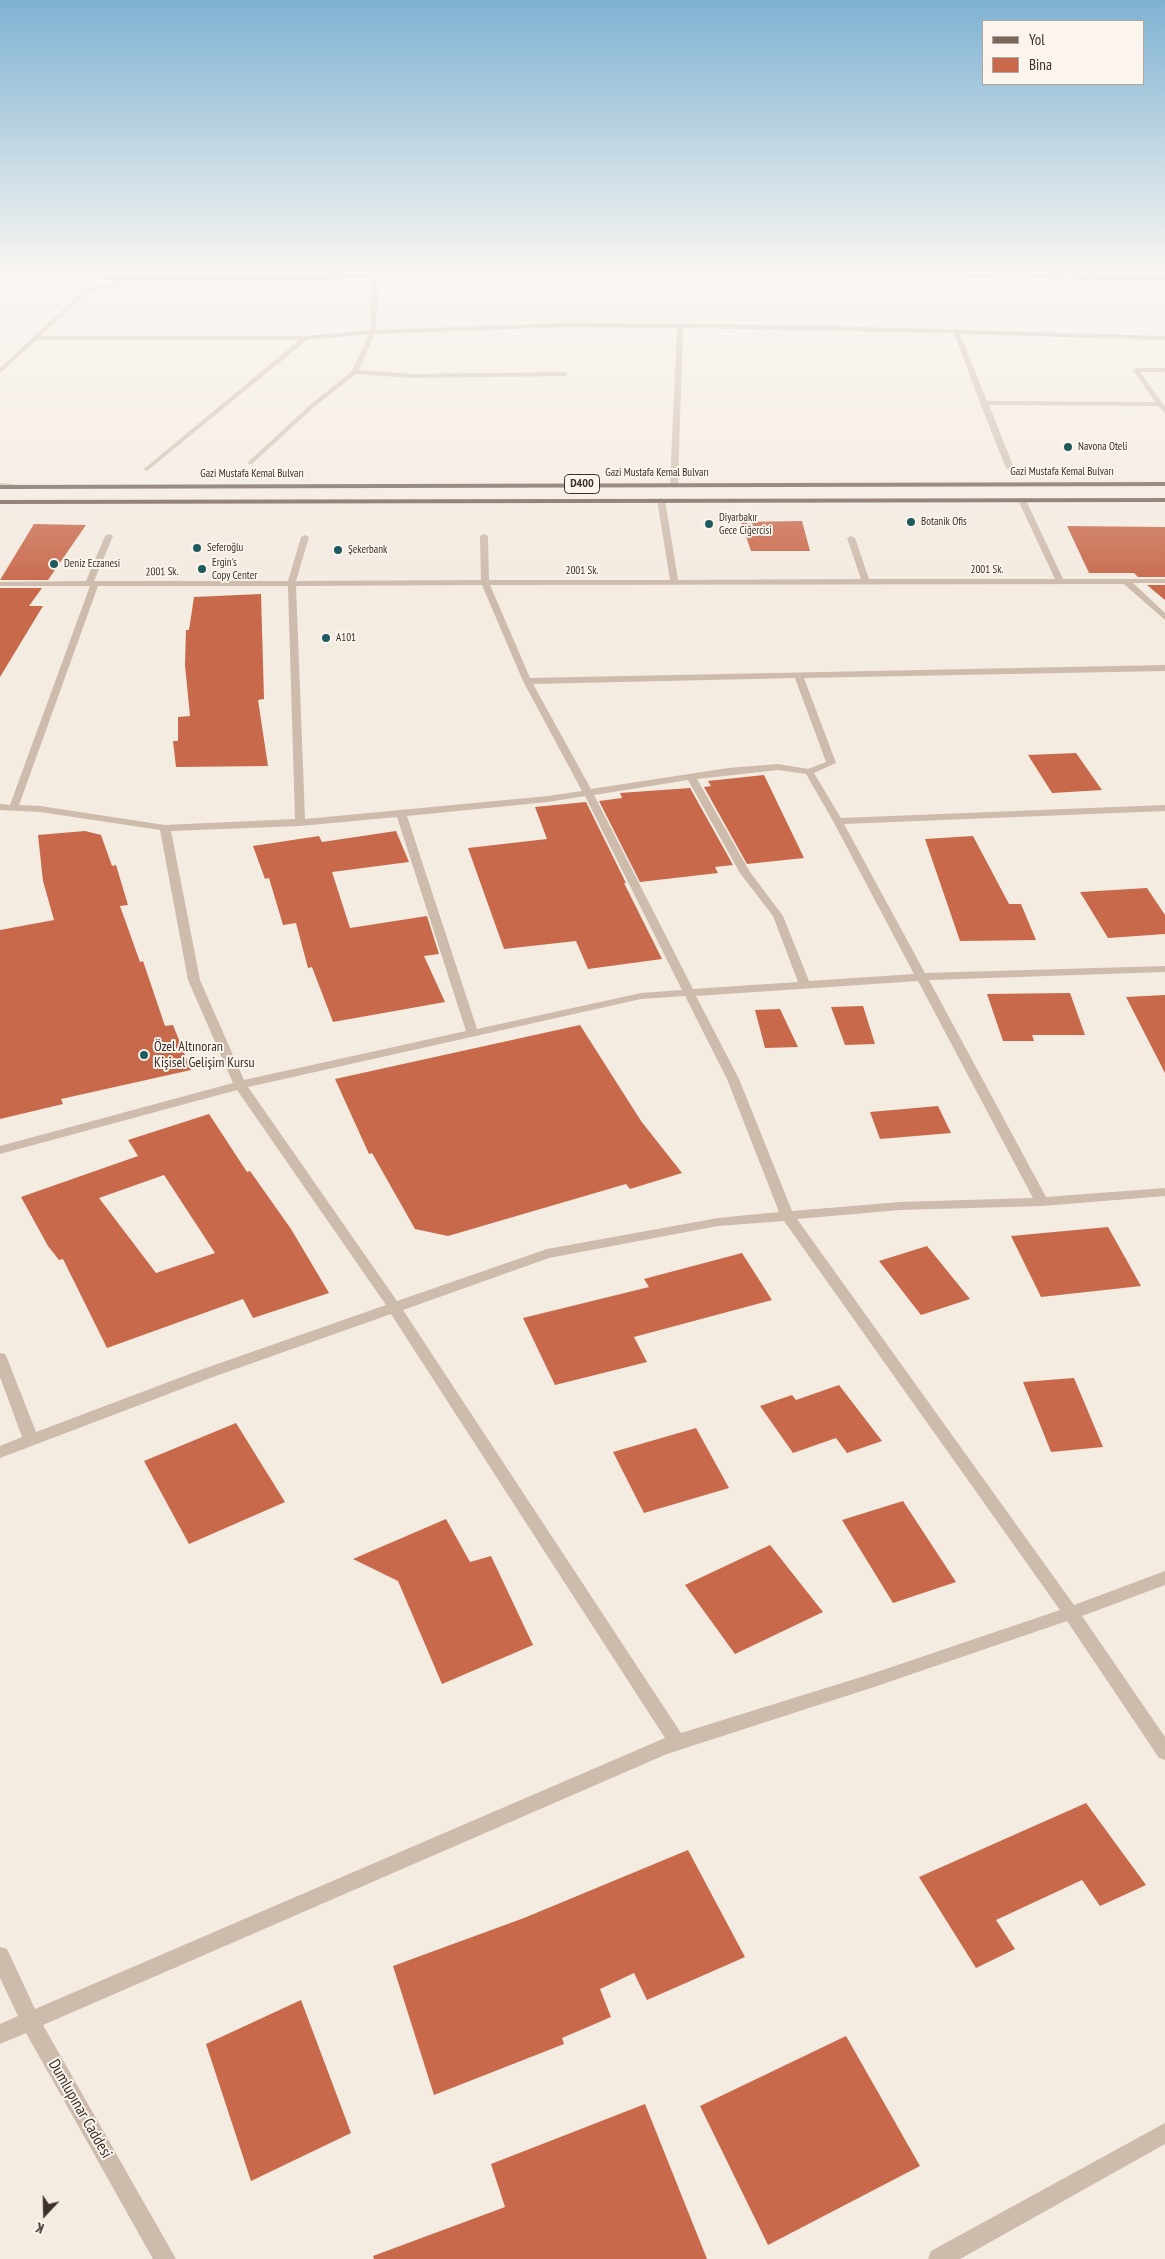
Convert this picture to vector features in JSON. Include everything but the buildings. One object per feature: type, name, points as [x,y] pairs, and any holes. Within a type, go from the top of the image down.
[{"type":"highway","name":"Gazi Mustafa Kemal Bulvarı","points":[[0,486],[1165,484]]},
{"type":"highway","name":"Gazi Mustafa Kemal Bulvarı","points":[[0,502],[1165,500]]},
{"type":"street","points":[[147,469],[256,378]]},
{"type":"street","points":[[250,463],[312,406],[347,378]]},
{"type":"street","points":[[674,484],[678,378]]},
{"type":"street","points":[[974,378],[1010,468]]},
{"type":"street","points":[[1142,378],[1165,412]]},
{"type":"street","points":[[983,402],[1159,404]]},
{"type":"street","points":[[661,500],[674,581]]},
{"type":"street","points":[[1022,500],[1060,581]]},
{"type":"street","points":[[14,806],[109,536]]},
{"type":"street","points":[[484,536],[485,583],[527,681],[588,792],[732,1079],[786,1216],[1071,1613],[1165,1752]]},
{"type":"street","points":[[300,822],[292,582],[305,538]]},
{"type":"street","points":[[851,538],[866,582]]},
{"type":"street","name":"2001 Sk.","points":[[0,584],[1165,581]]},
{"type":"street","points":[[1126,582],[1165,618]]},
{"type":"street","points":[[527,681],[1165,668]]},
{"type":"street","points":[[0,807],[14,806],[165,828],[300,822],[401,814],[588,792],[691,776],[778,767],[809,772],[831,763],[799,676]]},
{"type":"street","points":[[809,772],[838,821],[1042,1202]]},
{"type":"street","points":[[691,776],[745,873],[778,916],[805,985]]},
{"type":"street","points":[[838,821],[1165,808]]},
{"type":"street","points":[[401,814],[472,1033]]},
{"type":"street","points":[[165,828],[194,980],[240,1085],[394,1308],[678,1743]]},
{"type":"street","points":[[0,1150],[240,1085],[641,996],[921,977],[1165,969]]},
{"type":"street","points":[[0,1452],[208,1373],[547,1254],[718,1222],[900,1206],[1042,1202],[1165,1192]]},
{"type":"street","points":[[0,1358],[31,1440]]},
{"type":"street","points":[[0,2034],[678,1743],[874,1680],[1071,1613],[1165,1578]]},
{"type":"street","name":"Dumlupınar Caddesi","points":[[0,1956],[30,2021],[165,2259]]},
{"type":"street","points":[[939,2259],[1165,2133]]},
{"type":"place","name":"Navona Oteli","points":[[1068,447]]},
{"type":"place","name":"Botanik Ofis","points":[[911,522]]},
{"type":"place","name":"Diyarbakır Gece Ciğercisi","points":[[709,524]]},
{"type":"place","name":"Seferoğlu","points":[[197,548]]},
{"type":"place","name":"Şekerbank","points":[[338,550]]},
{"type":"place","name":"Deniz Eczanesi","points":[[54,564]]},
{"type":"place","name":"Ergin's Copy Center","points":[[202,569]]},
{"type":"place","name":"A101","points":[[326,638]]},
{"type":"place","name":"Özel Altınoran Kişisel Gelişim Kursu","points":[[144,1055]]}]
